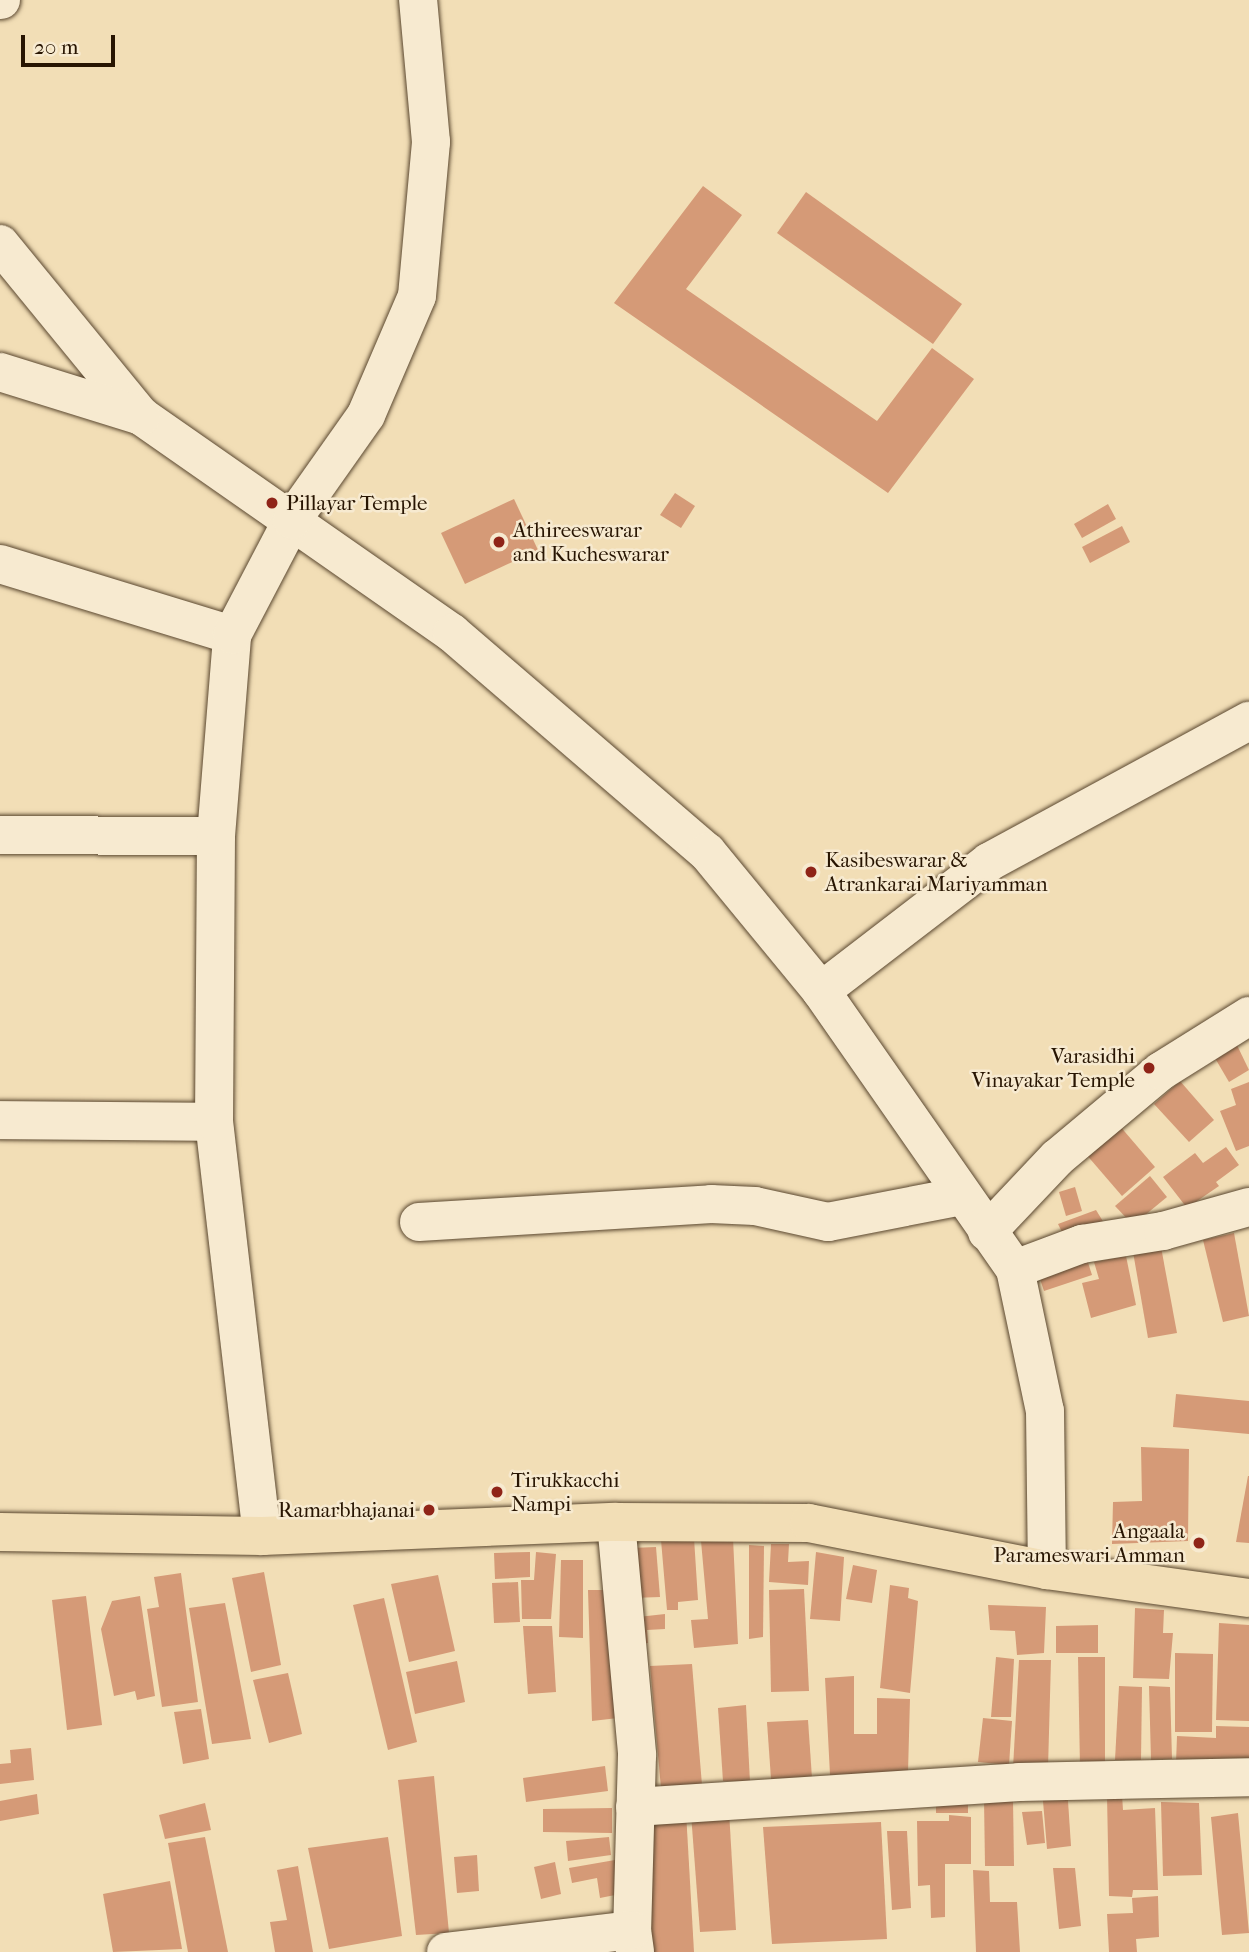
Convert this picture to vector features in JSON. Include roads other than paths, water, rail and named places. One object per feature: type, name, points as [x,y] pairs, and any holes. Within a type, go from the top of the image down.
[{"type":"highway","points":[[0,1532],[262,1536],[616,1522],[809,1523],[1047,1570],[1249,1598]]},
{"type":"street","points":[[262,1536],[214,1122],[216,836],[232,635],[292,520],[366,415],[417,296],[430,142],[418,0]]},
{"type":"street","points":[[0,244],[141,416],[452,632],[707,852],[821,991],[987,1233],[1015,1269],[1045,1411],[1047,1570]]},
{"type":"street","points":[[0,372],[141,416]]},
{"type":"street","points":[[0,564],[232,635]]},
{"type":"street","points":[[821,991],[989,862],[1249,720]]},
{"type":"street","points":[[0,835],[216,836]]},
{"type":"street","points":[[987,1233],[1057,1158],[1161,1071],[1249,1016]]},
{"type":"street","points":[[0,1120],[214,1122]]},
{"type":"street","points":[[419,1222],[711,1204],[755,1206],[828,1222],[962,1196]]},
{"type":"street","points":[[1015,1269],[1082,1244],[1163,1231],[1249,1208]]},
{"type":"street","points":[[446,1952],[633,1941],[637,1755],[616,1522]]},
{"type":"street","points":[[635,1807],[1018,1782],[1249,1777]]},
{"type":"place","name":"Pillayar Temple","points":[[272,503]]},
{"type":"place","name":"Athireeswarar and Kucheswarar","points":[[499,542]]},
{"type":"place","name":"Kasibeswarar & Atrankarai Mariyamman","points":[[811,872]]},
{"type":"place","name":"Varasidhi Vinayakar Temple","points":[[1149,1068]]},
{"type":"place","name":"Tirukkacchi Nampi","points":[[497,1492]]},
{"type":"place","name":"Ramarbhajanai","points":[[429,1510]]},
{"type":"place","name":"Angaala Parameswari Amman","points":[[1199,1543]]}]
